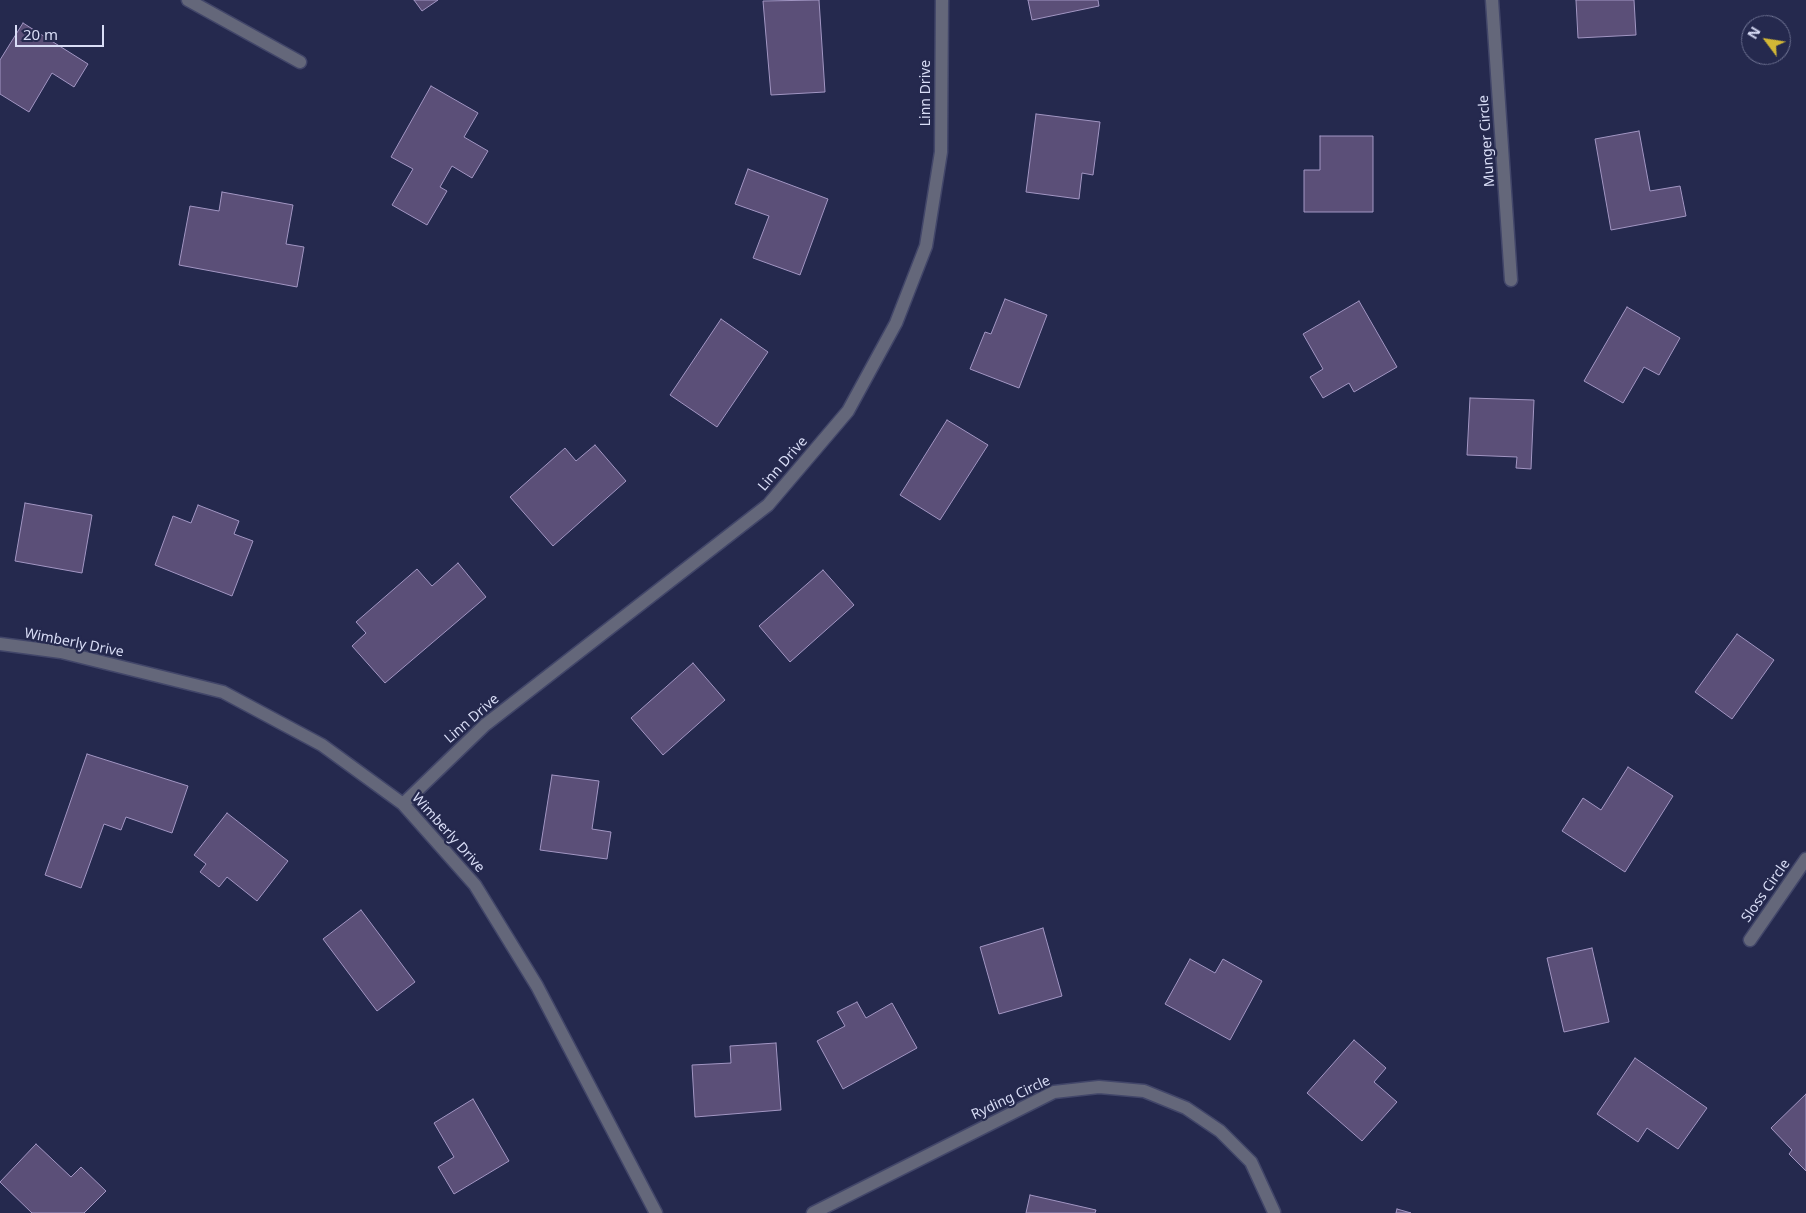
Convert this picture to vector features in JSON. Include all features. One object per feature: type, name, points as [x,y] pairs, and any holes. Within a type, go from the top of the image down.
[{"type":"street","points":[[188,0],[300,62]]},
{"type":"street","name":"Linn Drive","points":[[403,804],[485,725],[768,505],[848,411],[896,323],[926,246],[941,152],[942,0]]},
{"type":"street","name":"Munger Circle","points":[[1492,0],[1511,280]]},
{"type":"street","name":"Wimberly Drive","points":[[0,644],[61,652],[223,692],[322,745],[403,804],[475,885],[532,977],[656,1213]]},
{"type":"street","name":"Sloss Circle","points":[[1750,940],[1806,859]]},
{"type":"street","name":"Ryding Circle","points":[[814,1213],[1054,1092],[1099,1087],[1144,1091],[1186,1108],[1220,1131],[1251,1162],[1274,1212]]},
{"type":"building","points":[[414,0],[438,0],[422,11]]},
{"type":"building","points":[[819,0],[825,92],[771,95],[763,1]]},
{"type":"building","points":[[1028,0],[1098,0],[1099,6],[1032,20]]},
{"type":"building","points":[[1576,0],[1634,0],[1636,35],[1578,38]]},
{"type":"building","points":[[23,23],[88,64],[74,87],[52,73],[29,112],[0,94],[0,60]]},
{"type":"building","points":[[431,86],[478,113],[464,137],[488,151],[472,178],[452,166],[440,187],[447,191],[427,225],[392,205],[413,169],[391,157]]},
{"type":"building","points":[[1036,114],[1100,122],[1093,175],[1082,173],[1079,199],[1026,192]]},
{"type":"building","points":[[1639,131],[1650,191],[1680,186],[1686,216],[1611,230],[1595,139]]},
{"type":"building","points":[[1320,136],[1373,136],[1373,212],[1304,212],[1304,170],[1320,170]]},
{"type":"building","points":[[748,169],[828,199],[800,275],[753,258],[769,216],[735,204]]},
{"type":"building","points":[[222,192],[293,205],[286,244],[304,247],[297,287],[179,265],[190,206],[219,211]]},
{"type":"building","points":[[1005,299],[1047,315],[1019,388],[970,369],[985,332],[991,334]]},
{"type":"building","points":[[1359,301],[1397,367],[1354,392],[1349,383],[1323,398],[1310,377],[1323,369],[1303,334]]},
{"type":"building","points":[[1627,307],[1680,338],[1659,375],[1644,367],[1623,403],[1584,381]]},
{"type":"building","points":[[721,319],[768,352],[717,427],[670,395]]},
{"type":"building","points":[[1470,398],[1534,400],[1531,469],[1516,468],[1517,457],[1467,455]]},
{"type":"building","points":[[947,420],[988,445],[940,520],[900,495]]},
{"type":"building","points":[[595,445],[626,481],[553,546],[510,497],[565,448],[576,461]]},
{"type":"building","points":[[25,503],[92,515],[82,573],[15,561]]},
{"type":"building","points":[[198,505],[239,521],[234,534],[253,541],[232,596],[155,565],[173,516],[191,523]]},
{"type":"building","points":[[458,563],[486,597],[385,683],[352,646],[366,633],[356,622],[417,569],[432,586]]},
{"type":"building","points":[[823,570],[854,605],[790,662],[759,626]]},
{"type":"building","points":[[1737,634],[1774,660],[1732,719],[1695,692]]},
{"type":"building","points":[[693,663],[725,700],[663,755],[631,718]]},
{"type":"building","points":[[87,754],[188,786],[172,833],[126,817],[121,830],[104,824],[81,888],[45,875]]},
{"type":"building","points":[[1628,767],[1673,796],[1625,872],[1562,831],[1583,798],[1601,810]]},
{"type":"building","points":[[552,775],[599,781],[592,829],[611,832],[607,859],[540,850]]},
{"type":"building","points":[[227,813],[288,861],[257,901],[227,877],[219,887],[200,872],[206,864],[194,855]]},
{"type":"building","points":[[361,910],[415,982],[377,1011],[323,939]]},
{"type":"building","points":[[1043,928],[1062,996],[999,1014],[980,947]]},
{"type":"building","points":[[1592,948],[1609,1022],[1564,1032],[1547,958]]},
{"type":"building","points":[[1190,959],[1215,973],[1223,959],[1262,981],[1230,1040],[1165,1004]]},
{"type":"building","points":[[857,1002],[866,1018],[892,1003],[917,1048],[843,1089],[817,1041],[845,1026],[837,1012]]},
{"type":"building","points":[[1354,1040],[1386,1068],[1374,1082],[1397,1102],[1362,1141],[1307,1093]]},
{"type":"building","points":[[776,1043],[781,1110],[695,1117],[692,1065],[731,1063],[730,1046]]},
{"type":"building","points":[[1635,1058],[1707,1108],[1678,1149],[1647,1128],[1638,1142],[1597,1114]]},
{"type":"building","points":[[1806,1094],[1806,1171],[1789,1154],[1792,1150],[1771,1128]]},
{"type":"building","points":[[473,1099],[509,1161],[454,1194],[438,1167],[454,1157],[434,1123]]},
{"type":"building","points":[[36,1144],[71,1177],[81,1167],[106,1191],[84,1213],[32,1213],[0,1182]]},
{"type":"building","points":[[1030,1195],[1096,1210],[1095,1213],[1026,1213]]},
{"type":"building","points":[[1397,1209],[1411,1213],[1396,1213]]}]
